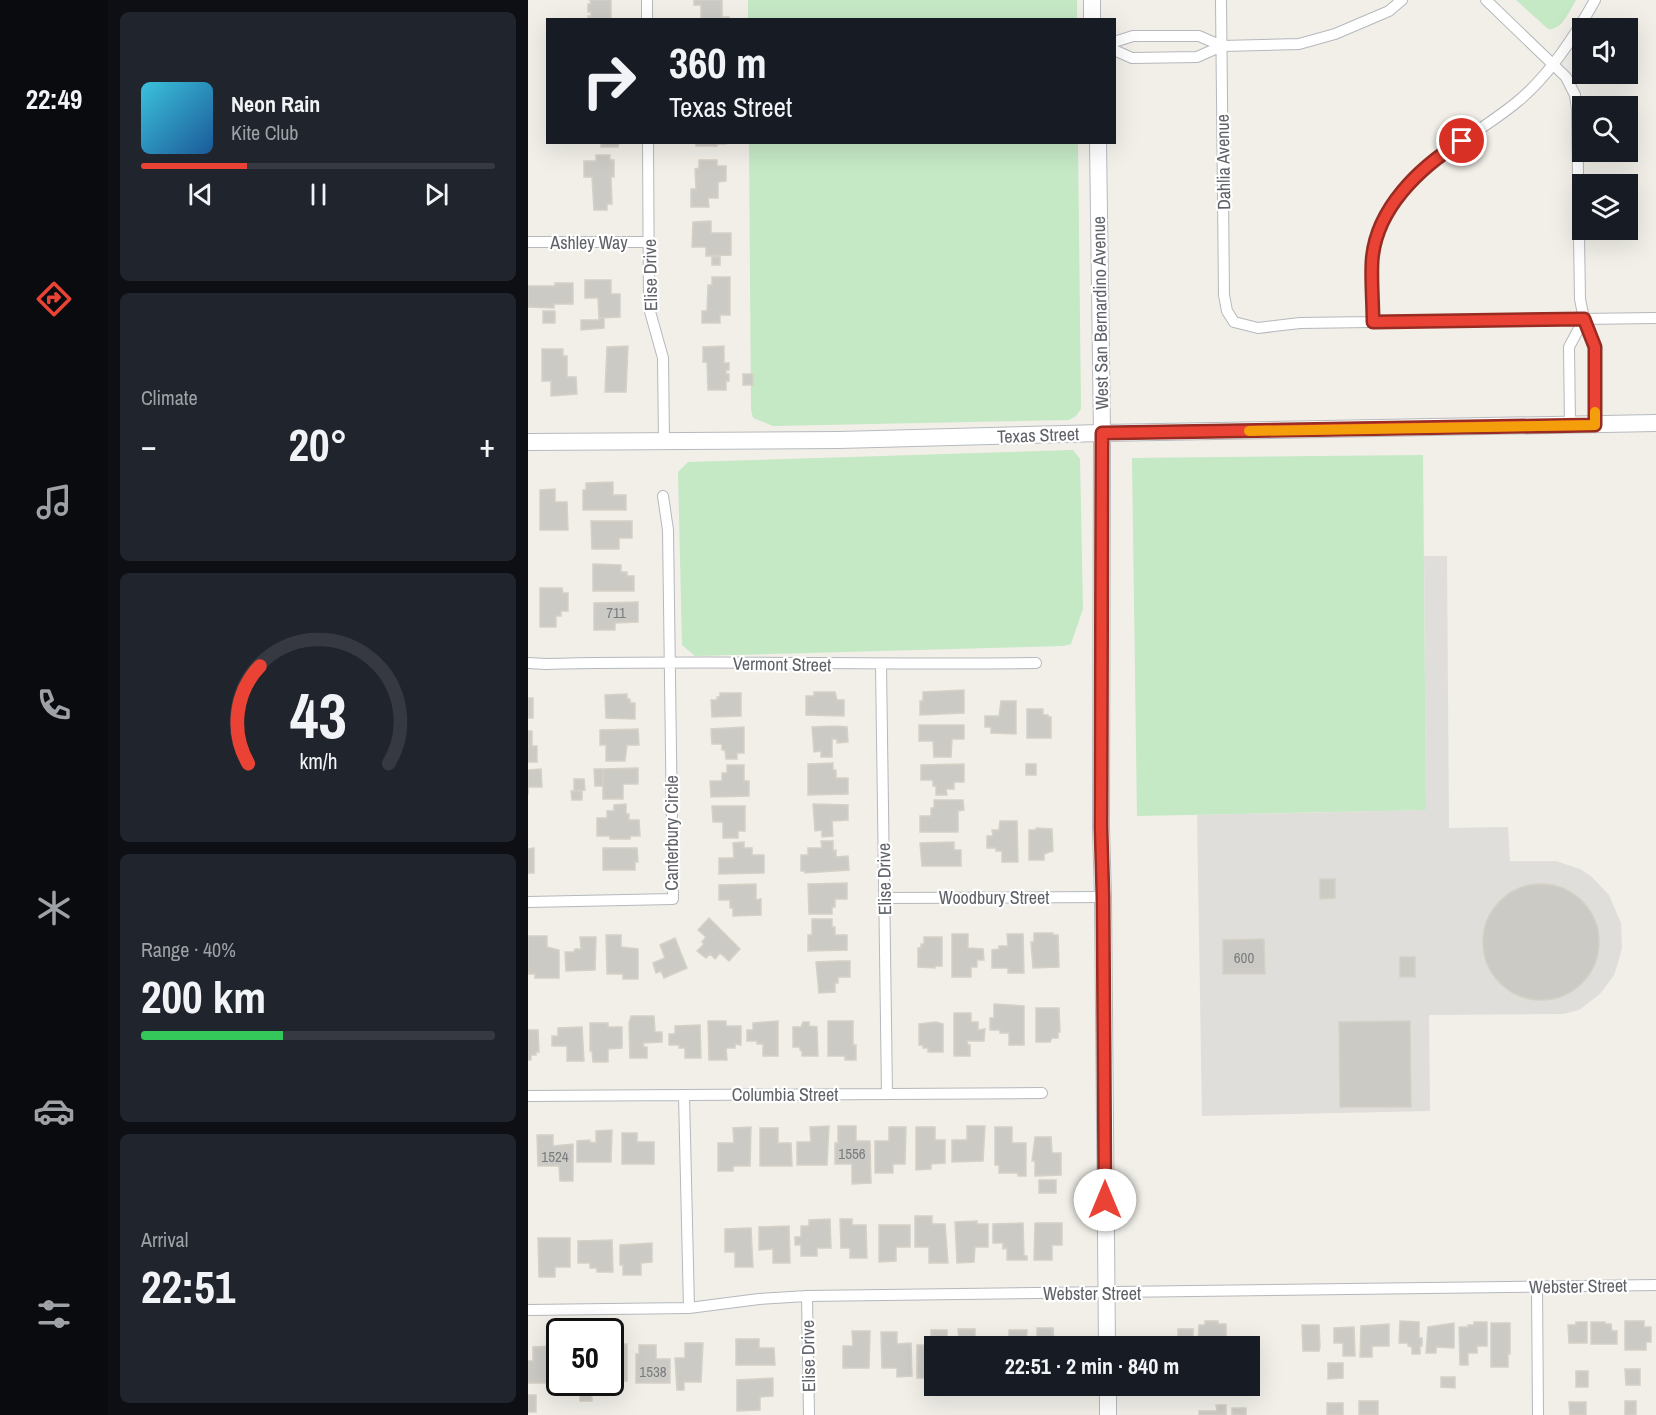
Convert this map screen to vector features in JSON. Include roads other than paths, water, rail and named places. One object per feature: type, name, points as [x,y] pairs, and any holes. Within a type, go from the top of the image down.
[{"type":"main road","points":[[1084,0],[1085,18]]},
{"type":"main road","points":[[1092,0],[1092,18]]},
{"type":"main road","points":[[1103,0],[1103,18]]},
{"type":"main road","name":"West San Bernardino Avenue","points":[[1098,144],[1102,433],[1101,792],[1107,1336]]},
{"type":"main road","name":"Texas Street","points":[[528,442],[839,440],[1656,423]]},
{"type":"main road","points":[[1108,1396],[1108,1415]]},
{"type":"street","points":[[647,0],[647,18]]},
{"type":"street","name":"Dahlia Avenue","points":[[1221,0],[1224,295],[1227,311],[1234,322],[1258,328],[1300,323],[1373,322]]},
{"type":"street","points":[[1116,51],[1132,57],[1197,57],[1222,46],[1299,44],[1335,34],[1389,11],[1402,0]]},
{"type":"street","points":[[1486,0],[1553,63],[1566,77],[1575,94],[1580,299],[1584,319],[1595,347],[1595,425]]},
{"type":"street","points":[[1595,0],[1553,63],[1520,100],[1483,128],[1442,153],[1402,191],[1381,223],[1372,260],[1373,322],[1656,318]]},
{"type":"street","points":[[1116,41],[1133,36],[1199,36],[1222,46]]},
{"type":"street","name":"Elise Drive","points":[[648,144],[649,308],[665,370],[664,441]]},
{"type":"street","name":"Ashley Way","points":[[528,242],[649,242]]},
{"type":"street","points":[[1570,425],[1569,347],[1584,319]]},
{"type":"street","points":[[663,496],[668,530],[670,661]]},
{"type":"street","name":"Vermont Street","points":[[528,663],[670,661],[881,664],[1036,663]]},
{"type":"street","name":"Canterbury Circle","points":[[528,902],[673,899],[670,661]]},
{"type":"street","name":"Elise Drive","points":[[881,664],[887,1094]]},
{"type":"street","name":"Woodbury Street","points":[[884,898],[1103,897]]},
{"type":"street","name":"Columbia Street","points":[[528,1096],[1042,1093]]},
{"type":"street","points":[[684,1095],[689,1308]]},
{"type":"street","name":"Webster Street","points":[[528,1310],[689,1308],[759,1299],[807,1296],[1656,1285]]},
{"type":"street","points":[[1537,1286],[1538,1415]]},
{"type":"street","name":"Elise Drive","points":[[807,1296],[809,1415]]}]
